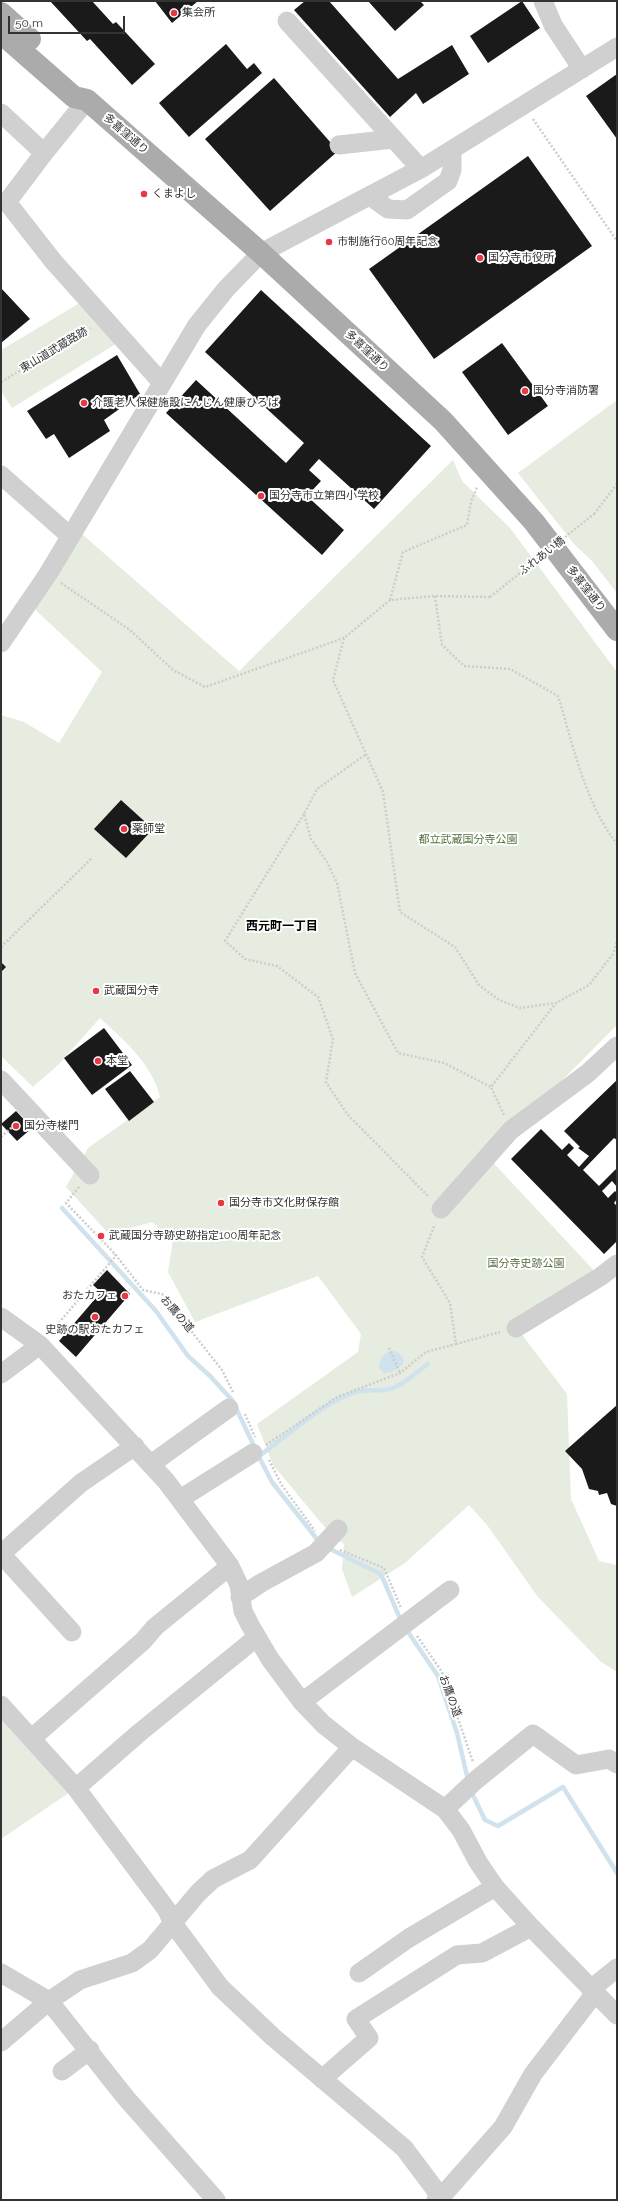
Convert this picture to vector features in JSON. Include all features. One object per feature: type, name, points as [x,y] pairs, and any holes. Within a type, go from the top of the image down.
[{"type":"main road","name":"多喜窪通り","points":[[1,13],[84,88],[87,100]]},
{"type":"main road","name":"多喜窪通り","points":[[1,33],[74,97],[87,100],[261,254],[443,421],[467,445],[534,522],[617,630]]},
{"type":"street","points":[[543,1],[553,24],[582,68]]},
{"type":"street","points":[[287,21],[421,169]]},
{"type":"street","points":[[4,630],[48,574],[197,326],[226,290],[261,254],[421,169],[617,47]]},
{"type":"street","points":[[87,100],[44,152],[7,202],[53,260],[107,319],[162,383]]},
{"type":"street","points":[[1,113],[44,152]]},
{"type":"street","points":[[339,145],[393,139]]},
{"type":"street","points":[[370,196],[388,209],[408,210],[448,181],[452,165],[452,150]]},
{"type":"street","points":[[1,475],[70,536]]},
{"type":"street","points":[[441,1209],[511,1130],[588,1073],[617,1046]]},
{"type":"street","points":[[1,1080],[90,1175]]},
{"type":"street","points":[[516,1328],[617,1264]]},
{"type":"street","points":[[1,1317],[40,1345],[135,1446],[180,1499],[230,1566],[239,1585],[243,1611],[257,1637],[302,1702],[323,1724],[352,1747],[445,1809],[461,1830],[478,1862],[495,1887],[531,1927],[617,2015]]},
{"type":"street","points":[[1,1374],[40,1345]]},
{"type":"street","points":[[151,1464],[236,1404]]},
{"type":"street","points":[[72,1632],[1,1554],[81,1483],[135,1446]]},
{"type":"street","points":[[180,1499],[257,1447]]},
{"type":"street","points":[[240,1597],[261,1583],[320,1549],[338,1529]]},
{"type":"street","points":[[32,1738],[143,1641],[155,1627],[230,1566]]},
{"type":"street","points":[[302,1702],[403,1624],[450,1590]]},
{"type":"street","points":[[76,1788],[139,1733],[257,1637]]},
{"type":"street","points":[[1,1705],[76,1788],[167,1910],[172,1922],[220,1987],[273,2037],[404,2148],[440,2199],[503,2127],[533,2074],[593,1991],[617,1968]]},
{"type":"street","points":[[445,1809],[473,1783],[533,1734],[576,1765],[609,1759],[617,1764]]},
{"type":"street","points":[[1,2042],[50,2001],[80,1980],[132,1963],[150,1950],[172,1922],[213,1879],[250,1860],[352,1747]]},
{"type":"street","points":[[359,1973],[435,1922],[495,1887]]},
{"type":"street","points":[[322,2079],[369,2038],[356,2019],[457,1955],[482,1953],[531,1927]]},
{"type":"street","points":[[1,1973],[50,2001],[90,2050],[126,2098],[216,2200]]},
{"type":"street","points":[[62,2071],[90,2050]]},
{"type":"path","points":[[532,118],[617,241]]},
{"type":"path","name":"東山道武蔵路跡","points":[[1,382],[107,319]]},
{"type":"path","name":"ふれあい橋","points":[[434,596],[490,597],[594,514],[617,484]]},
{"type":"path","points":[[390,600],[403,552],[467,525],[471,502],[477,487]]},
{"type":"path","points":[[48,574],[130,630],[173,670],[205,687],[344,638],[390,600],[434,596],[442,645],[464,666],[510,669],[558,696],[590,801],[606,830],[617,844]]},
{"type":"path","points":[[344,638],[333,680],[365,755],[383,792],[400,912],[456,947],[479,985],[499,1000],[520,1008],[556,1003],[589,985],[613,954],[617,942]]},
{"type":"path","points":[[365,755],[317,789],[304,814],[225,941],[245,959],[277,966],[318,997],[334,1039],[326,1082],[347,1114],[441,1209],[422,1257],[450,1303],[456,1344]]},
{"type":"path","points":[[304,814],[311,839],[327,862],[337,883],[355,973],[398,1053],[444,1062],[491,1086],[511,1130]]},
{"type":"path","points":[[1,947],[92,858]]},
{"type":"path","points":[[491,1086],[556,1003]]},
{"type":"path","points":[[1,1137],[30,1111]]},
{"type":"path","name":"お鷹の道","points":[[90,1175],[66,1203],[115,1254],[143,1290],[162,1294],[222,1370],[236,1404],[257,1447]]},
{"type":"path","points":[[40,1345],[114,1258],[115,1254]]},
{"type":"path","points":[[257,1447],[337,1397],[400,1373],[426,1352],[516,1328]]},
{"type":"path","points":[[389,1348],[400,1373]]},
{"type":"path","name":"お鷹の道","points":[[403,1624],[442,1672],[473,1783]]},
{"type":"green space","points":[[88,298],[124,339],[12,408],[1,391],[1,350]]},
{"type":"green space","points":[[617,400],[617,593],[592,561],[574,544],[518,473]]},
{"type":"green space","points":[[453,460],[462,481],[510,528],[617,672],[617,1025],[487,1156],[600,1277],[517,1328],[567,1394],[571,1499],[599,1561],[617,1565],[617,1672],[601,1662],[538,1597],[487,1525],[469,1505],[405,1563],[352,1597],[342,1569],[344,1544],[332,1536],[273,1465],[257,1424],[358,1352],[361,1334],[318,1276],[195,1322],[168,1272],[173,1240],[152,1222],[109,1234],[66,1187],[88,1148],[160,1097],[151,1074],[144,1064],[128,1044],[100,1018],[58,1065],[33,1087],[1,1056],[1,715],[24,722],[59,743],[102,672],[28,603],[75,528],[239,671]]},
{"type":"green space","points":[[1,1705],[76,1788],[1,1839]]},
{"type":"water","points":[[393,1350],[399,1353],[404,1360],[402,1365],[392,1372],[384,1373],[379,1368],[380,1361],[384,1355]]},
{"type":"building","points":[[50,1],[92,1],[113,24],[116,22],[155,64],[132,85],[90,39],[87,41]]},
{"type":"building","name":"集会所","points":[[155,1],[198,1],[172,23]]},
{"type":"building","points":[[305,1],[329,1],[398,79],[452,45],[469,74],[423,104],[416,93],[390,117],[294,10]]},
{"type":"building","points":[[368,1],[420,1],[424,5],[395,31]]},
{"type":"building","points":[[522,1],[540,28],[488,63],[470,36]]},
{"type":"building","points":[[226,44],[247,69],[254,63],[262,73],[189,137],[159,103]]},
{"type":"building","points":[[617,74],[617,139],[586,96]]},
{"type":"building","points":[[274,78],[338,151],[270,211],[205,139]]},
{"type":"building","name":"国分寺市役所","points":[[528,156],[592,246],[434,359],[369,269]]},
{"type":"building","points":[[1,288],[30,319],[1,343]]},
{"type":"building","points":[[261,290],[431,446],[374,509],[319,459],[309,470],[321,481],[307,496],[344,530],[322,555],[166,413],[196,380],[286,463],[304,443],[205,352]]},
{"type":"building","points":[[502,343],[548,406],[508,435],[462,372]]},
{"type":"building","name":"介護老人保健施設にんじん健康ひろば","points":[[117,355],[140,394],[104,420],[110,431],[69,458],[54,434],[46,439],[27,411]]},
{"type":"building","name":"薬師堂","points":[[121,800],[153,829],[126,858],[94,829]]},
{"type":"building","points":[[1,962],[6,967],[1,972]]},
{"type":"building","name":"本堂","points":[[104,1028],[132,1065],[92,1095],[64,1058]]},
{"type":"building","points":[[130,1071],[154,1102],[129,1121],[105,1089]]},
{"type":"building","points":[[617,1080],[617,1140],[614,1138],[583,1170],[599,1186],[616,1169],[617,1171],[617,1187],[612,1181],[602,1191],[608,1198],[615,1191],[617,1193],[617,1199],[614,1203],[617,1206],[617,1241],[604,1254],[511,1159],[541,1129],[562,1150],[569,1143],[574,1148],[567,1155],[579,1167],[589,1156],[578,1148],[580,1147],[564,1131]]},
{"type":"building","name":"国分寺楼門","points":[[16,1111],[32,1128],[17,1141],[1,1124]]},
{"type":"building","name":"史跡の駅おたカフェ","points":[[107,1270],[130,1294],[76,1357],[59,1341],[101,1292],[93,1285]]},
{"type":"building","points":[[617,1405],[617,1506],[611,1504],[607,1493],[599,1495],[598,1491],[589,1489],[582,1469],[565,1451]]},
{"type":"waterway","points":[[62,1208],[156,1311],[188,1356],[210,1376],[232,1400],[255,1448]]},
{"type":"waterway","points":[[259,1456],[326,1406],[355,1392],[384,1390],[399,1385],[428,1364]]},
{"type":"waterway","points":[[258,1455],[272,1482],[320,1543]]},
{"type":"waterway","points":[[326,1547],[381,1574],[401,1621]]},
{"type":"waterway","points":[[406,1629],[438,1676],[457,1733],[468,1780]]},
{"type":"waterway","points":[[471,1791],[485,1820],[498,1826],[563,1787],[617,1873]]},
{"type":"place","name":"集会所","points":[[174,13]]},
{"type":"place","name":"くまよし","points":[[144,194]]},
{"type":"place","name":"市制施行60周年記念","points":[[329,242]]},
{"type":"place","name":"国分寺市役所","points":[[480,258]]},
{"type":"place","name":"国分寺消防署","points":[[525,391]]},
{"type":"place","name":"介護老人保健施設にんじん健康ひろば","points":[[84,403]]},
{"type":"place","name":"国分寺市立第四小学校","points":[[261,496]]},
{"type":"place","name":"薬師堂","points":[[124,829]]},
{"type":"place","name":"武蔵国分寺","points":[[96,991]]},
{"type":"place","name":"本堂","points":[[98,1061]]},
{"type":"place","name":"国分寺楼門","points":[[16,1126]]},
{"type":"place","name":"国分寺市文化財保存館","points":[[221,1203]]},
{"type":"place","name":"武蔵国分寺跡史跡指定100周年記念","points":[[101,1236]]},
{"type":"place","name":"おたカフェ","points":[[125,1296]]},
{"type":"place","name":"史跡の駅おたカフェ","points":[[95,1317]]},
{"type":"district","name":"西元町一丁目","points":[[282,926]]},
{"type":"park label","name":"都立武蔵国分寺公園","points":[[468,840]]},
{"type":"park label","name":"国分寺史跡公園","points":[[526,1264]]}]
